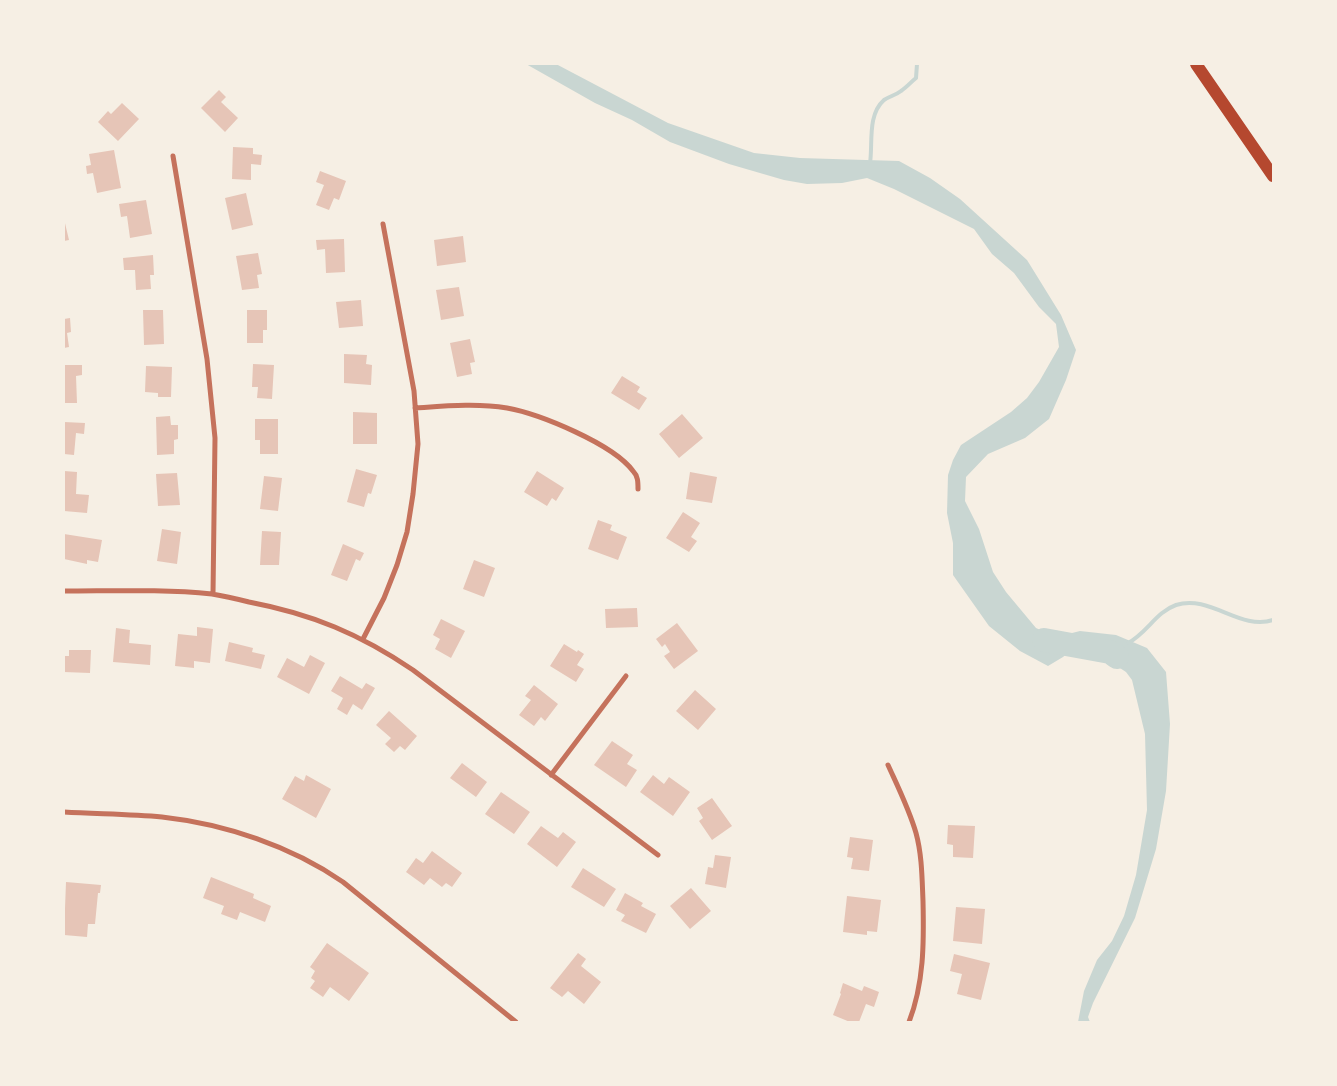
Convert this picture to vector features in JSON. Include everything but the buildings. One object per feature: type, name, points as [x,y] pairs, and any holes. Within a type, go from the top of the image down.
[{"type":"highway","points":[[1196,64],[1273,176]]},
{"type":"street","points":[[173,156],[207,359],[215,438],[213,594]]},
{"type":"street","points":[[362,639],[384,598],[407,532],[414,494],[418,444],[414,391],[384,224]]},
{"type":"street","points":[[415,408],[474,405],[506,408],[530,413],[560,424],[620,458],[634,472],[638,480],[638,489]]},
{"type":"street","points":[[64,591],[213,594],[295,612],[362,639],[412,670],[658,855]]},
{"type":"street","points":[[551,775],[626,676]]},
{"type":"street","points":[[888,765],[908,810],[922,862],[924,948],[919,990],[909,1022]]},
{"type":"street","points":[[64,812],[155,817],[191,822],[245,835],[284,850],[320,867],[343,882],[516,1022]]},
{"type":"shaded area","points":[[526,64],[556,64],[668,123],[754,153],[800,158],[899,161],[930,178],[960,199],[1027,260],[1061,315],[1076,350],[1066,380],[1049,419],[1025,438],[988,454],[966,477],[965,501],[979,529],[993,572],[1006,592],[1036,628],[1056,637],[1080,631],[1116,635],[1147,648],[1166,672],[1170,724],[1166,791],[1156,849],[1135,918],[1093,1003],[1088,1017],[1090,1022],[1078,1022],[1084,991],[1097,960],[1112,941],[1124,916],[1136,875],[1147,810],[1145,734],[1132,680],[1126,672],[1091,649],[1078,644],[1063,657],[1048,666],[1020,651],[989,626],[953,575],[953,543],[947,513],[948,475],[961,445],[1011,412],[1027,398],[1039,382],[1059,347],[1056,324],[1039,307],[1014,273],[992,254],[974,229],[894,189],[867,178],[842,183],[807,184],[784,180],[729,164],[670,142]]},
{"type":"waterway","points":[[870,163],[875,114],[884,100],[905,88],[916,78],[917,64]]},
{"type":"waterway","points":[[1128,643],[1141,634],[1163,612],[1176,605],[1201,604],[1249,621],[1273,620]]},
{"type":"waterway","points":[[1044,640],[1110,652],[1117,657]]}]
